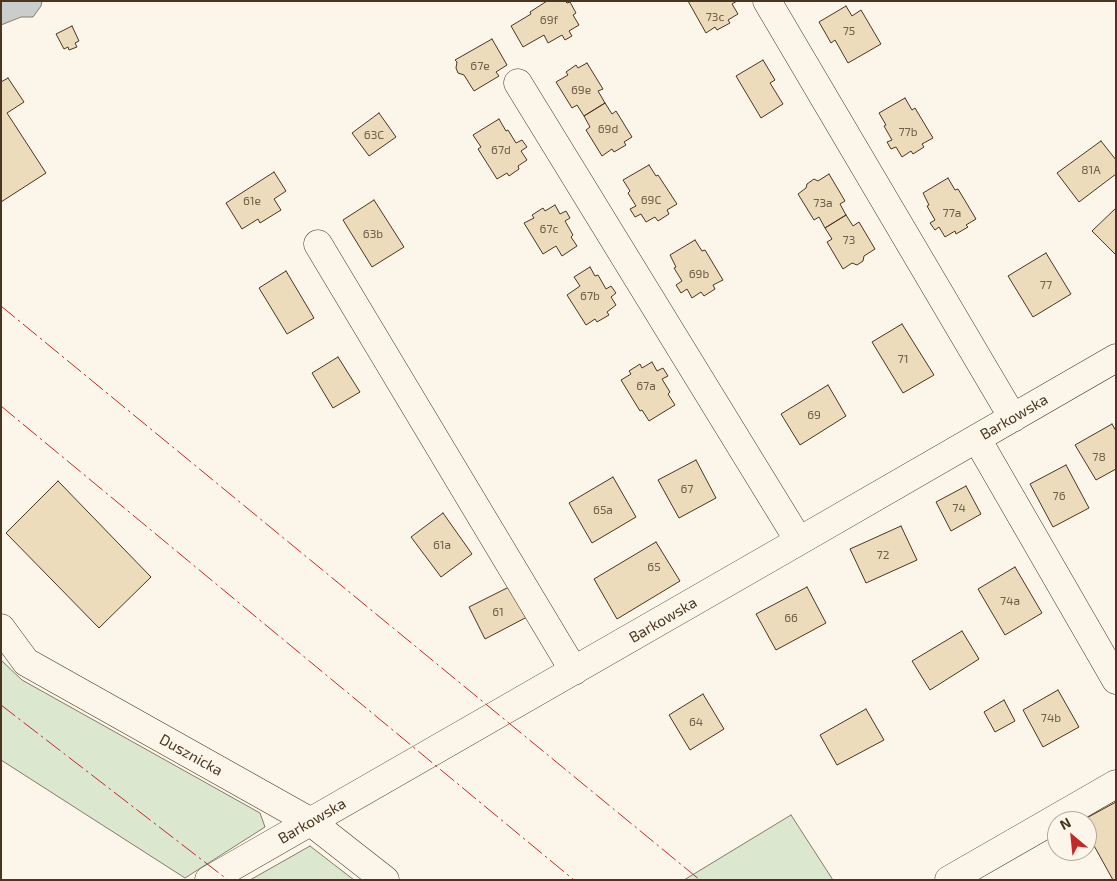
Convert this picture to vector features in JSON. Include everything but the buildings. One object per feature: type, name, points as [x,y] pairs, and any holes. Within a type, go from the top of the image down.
[{"type":"street","points":[[767,1],[1012,418]]},
{"type":"street","points":[[518,83],[800,541]]},
{"type":"street","points":[[318,244],[574,671]]},
{"type":"street","name":"Barkowska","points":[[209,880],[1116,358]]},
{"type":"street","points":[[977,439],[1116,680]]},
{"type":"street","name":"Dusznicka","points":[[1,628],[26,662],[311,822],[385,880]]},
{"type":"street","points":[[949,880],[1116,784]]},
{"type":"green space","points":[[1,660],[22,680],[260,813],[265,827],[185,878],[1,760]]},
{"type":"green space","points":[[791,815],[833,880],[684,880]]},
{"type":"green space","points":[[310,846],[354,880],[250,880]]},
{"type":"shaded area","points":[[1,1],[42,1],[41,6],[33,17],[21,17],[1,25]]},
{"type":"power","points":[[1,306],[700,880]]},
{"type":"power","points":[[1,406],[574,880]]},
{"type":"power","points":[[1,705],[228,880]]}]
